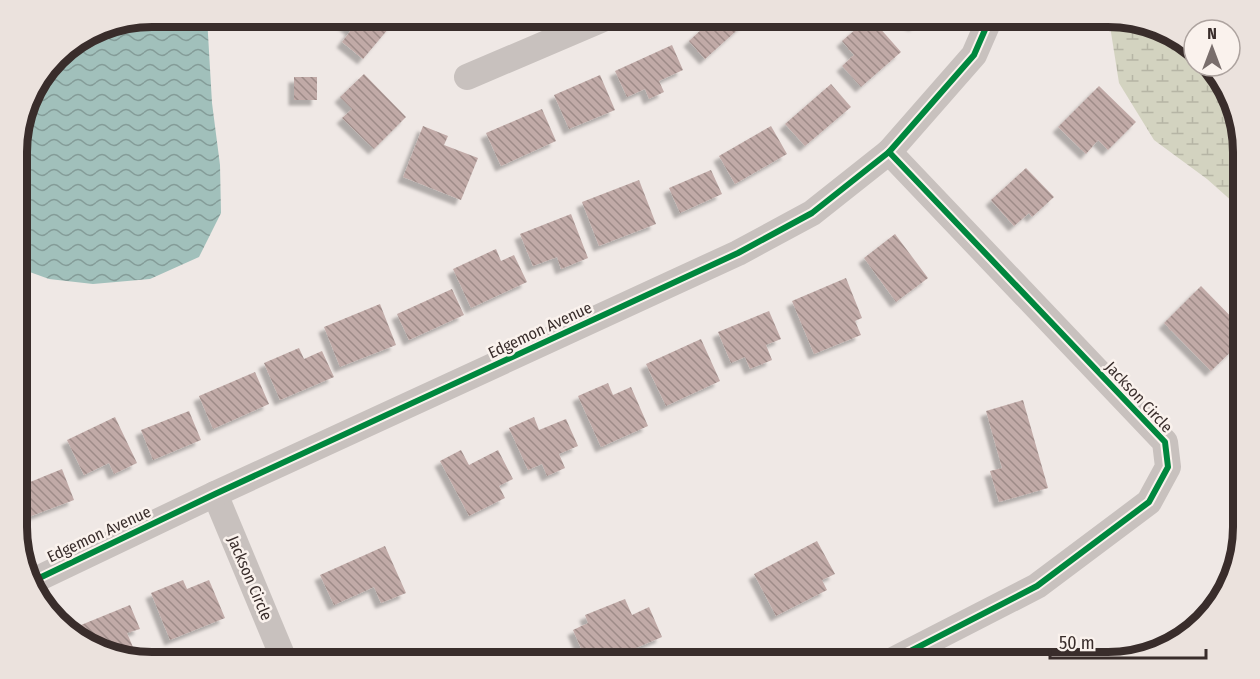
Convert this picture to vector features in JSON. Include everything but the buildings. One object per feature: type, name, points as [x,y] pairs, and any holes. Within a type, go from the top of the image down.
[{"type":"street","points":[[467,77],[584,27]]},
{"type":"street","name":"Edgemon Avenue","points":[[39,578],[215,494],[738,253],[812,213],[890,152],[974,55],[986,27]]},
{"type":"street","name":"Jackson Circle","points":[[890,152],[1165,442],[1168,467],[1149,502],[1037,586],[908,652]]},
{"type":"street","name":"Jackson Circle","points":[[215,494],[281,652]]},
{"type":"green space","points":[[1110,27],[1132,29],[1163,40],[1182,52],[1182,78],[1208,78],[1212,83],[1226,112],[1232,136],[1233,202],[1207,179],[1154,140],[1119,83]]},
{"type":"water","points":[[208,27],[212,103],[220,165],[221,213],[199,257],[150,279],[93,284],[49,279],[27,271],[27,144],[31,120],[48,83],[76,53],[89,44],[112,34],[136,28]]},
{"type":"cycle path","points":[[39,578],[215,494],[738,253],[812,213],[889,152],[974,55],[986,27]]},
{"type":"cycle path","points":[[889,152],[1165,442],[1168,467],[1149,502],[1037,586],[908,652]]}]
